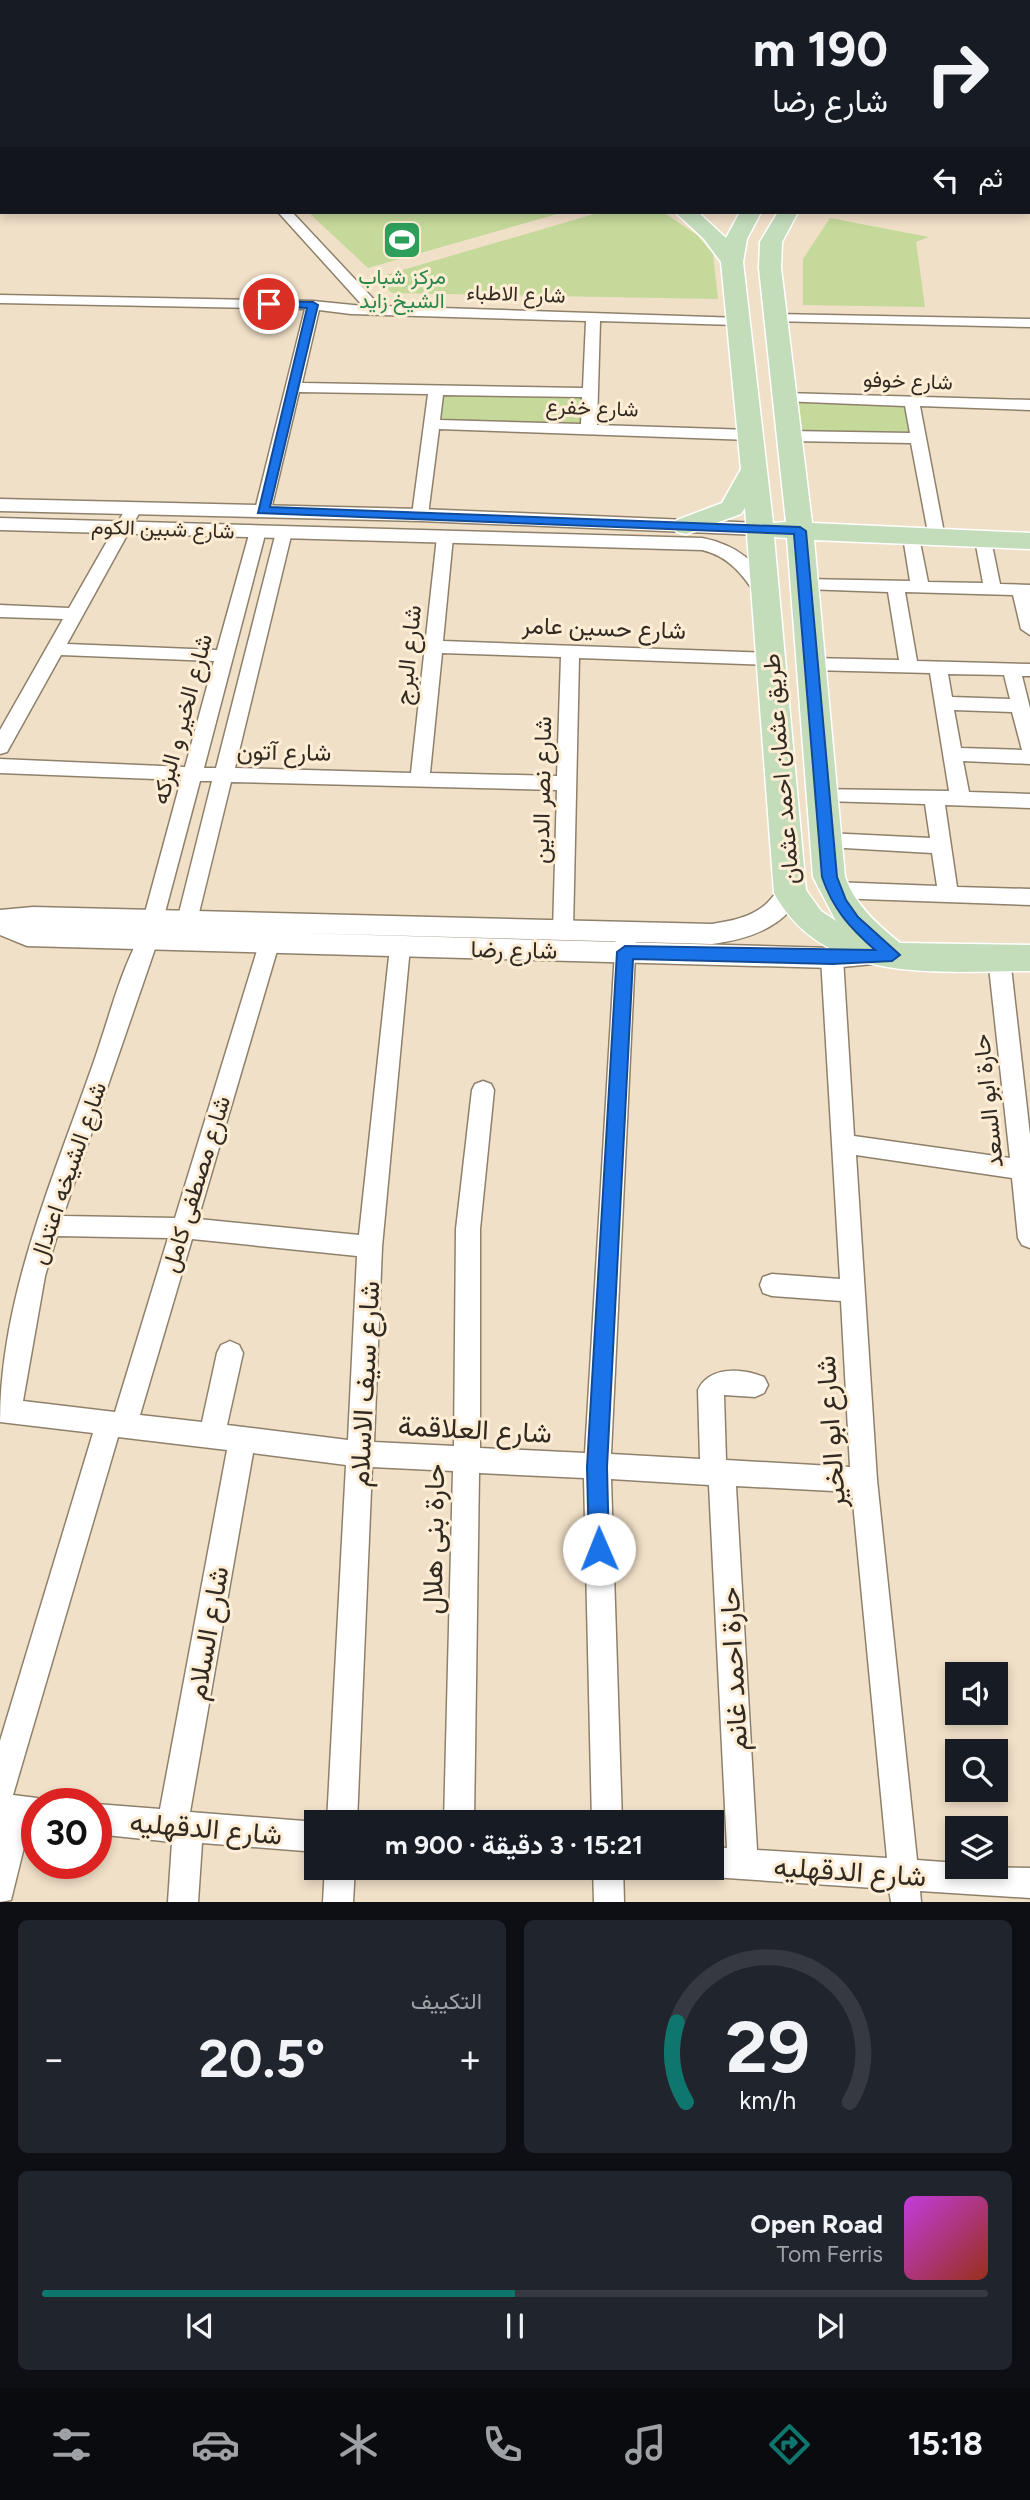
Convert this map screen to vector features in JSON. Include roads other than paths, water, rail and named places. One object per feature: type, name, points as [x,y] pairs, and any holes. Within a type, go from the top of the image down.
[{"type":"main road","points":[[687,214],[712,234],[732,262]]},
{"type":"main road","name":"طريق عثمان احمد عثمان","points":[[746,214],[736,239],[732,262],[736,321],[751,435],[796,903],[817,929],[838,941],[892,955]]},
{"type":"main road","points":[[747,214],[758,230],[756,258],[771,279]]},
{"type":"main road","name":"طريق عثمان احمد عثمان","points":[[787,214],[771,242],[771,279],[795,485],[827,840],[836,896]]},
{"type":"main road","points":[[740,362],[781,363]]},
{"type":"main road","points":[[686,526],[732,508],[754,469]]},
{"type":"main road","points":[[795,485],[822,513],[838,521],[915,537]]},
{"type":"main road","points":[[760,529],[800,537],[848,534],[1030,541]]},
{"type":"main road","points":[[763,557],[800,537]]},
{"type":"main road","points":[[796,903],[824,913],[836,896],[852,921],[892,955]]},
{"type":"main road","name":"شارع رضا","points":[[892,955],[1014,958]]},
{"type":"street","points":[[287,214],[375,310]]},
{"type":"street","points":[[0,283],[6,299]]},
{"type":"street","name":"شارع الاطباء","points":[[6,299],[313,305],[375,310],[736,321]]},
{"type":"street","name":"شارع الخير و البركه","points":[[150,930],[260,521],[313,305]]},
{"type":"street","points":[[589,429],[593,317]]},
{"type":"street","points":[[776,318],[1030,323]]},
{"type":"street","points":[[293,387],[590,393]]},
{"type":"street","points":[[420,515],[436,390]]},
{"type":"street","name":"شارع خوفو","points":[[785,398],[1030,405]]},
{"type":"street","points":[[912,403],[919,438],[915,537],[919,588]]},
{"type":"street","name":"شارع خفرع","points":[[432,424],[751,435]]},
{"type":"street","points":[[789,436],[919,438]]},
{"type":"street","name":"شارع شبين الكوم","points":[[0,505],[134,508],[260,521],[284,532],[716,546],[740,557],[766,593]]},
{"type":"street","points":[[0,747],[134,508]]},
{"type":"street","name":"شارع شبين الكوم","points":[[0,524],[122,527],[420,515],[760,529]]},
{"type":"street","points":[[187,921],[284,532]]},
{"type":"street","name":"شارع البرج","points":[[420,779],[445,537]]},
{"type":"street","points":[[983,540],[993,590]]},
{"type":"street","points":[[804,584],[1025,591],[1030,629]]},
{"type":"street","points":[[896,587],[909,667]]},
{"type":"street","points":[[0,611],[74,614]]},
{"type":"street","name":"شارع حسين عامر","points":[[434,647],[771,660]]},
{"type":"street","points":[[55,649],[224,656]]},
{"type":"street","name":"شارع نصر الدين","points":[[563,931],[570,651]]},
{"type":"street","points":[[811,664],[1021,670],[1020,706],[1030,745]]},
{"type":"street","points":[[938,667],[960,798]]},
{"type":"street","points":[[944,703],[1020,706]]},
{"type":"street","points":[[953,754],[1030,757]]},
{"type":"street","name":"شارع آتون","points":[[0,766],[225,775],[566,783]]},
{"type":"street","points":[[823,794],[1030,801]]},
{"type":"street","points":[[934,797],[948,894]]},
{"type":"street","points":[[827,840],[941,846]]},
{"type":"street","points":[[836,896],[948,894],[1030,897]]},
{"type":"street","name":"شارع رضا","points":[[1,924],[27,936],[150,930],[269,944],[400,947],[626,942],[738,931],[762,922],[780,908],[796,903]]},
{"type":"street","name":"شارع رضا","points":[[150,930],[187,921],[563,931],[626,942],[832,957],[892,955]]},
{"type":"street","name":"شارع الشيخه اعتدال","points":[[4,1410],[33,1276],[48,1226],[150,930]]},
{"type":"street","points":[[607,1810],[597,1467],[626,942]]},
{"type":"street","name":"شارع مصطفى كامل","points":[[0,1889],[14,1806],[116,1424],[183,1228],[269,944]]},
{"type":"street","name":"شارع سيف الاسلام","points":[[343,1810],[370,1247],[400,947]]},
{"type":"street","name":"شارع ابو الخير","points":[[832,957],[864,1480],[905,1888]]},
{"type":"street","name":"حارة ابو السعد","points":[[1014,958],[1023,1170],[1030,1238]]},
{"type":"street","name":"حارة بنى هلال","points":[[459,1810],[468,1229],[483,1090]]},
{"type":"street","points":[[844,1144],[1023,1170]]},
{"type":"street","points":[[48,1226],[183,1228],[370,1247]]},
{"type":"street","points":[[772,1285],[853,1292]]},
{"type":"street","points":[[212,1436],[230,1353]]},
{"type":"street","name":"حارة احمد غانم","points":[[743,1864],[713,1387],[719,1383],[755,1385]]},
{"type":"street","name":"شارع العلاقمة","points":[[4,1410],[362,1454],[864,1480]]},
{"type":"street","name":"شارع السلام","points":[[183,1902],[180,1827],[242,1439]]},
{"type":"street","name":"شارع الدقهليه","points":[[112,1821],[304,1836]]},
{"type":"street","name":"شارع الدقهليه","points":[[724,1863],[905,1888],[1030,1883]]},
{"type":"street","points":[[338,1902],[339,1880]]},
{"type":"street","points":[[608,1880],[609,1902]]},
{"type":"place","name":"مركز شباب الشيخ زايد","points":[[402,240]]}]
